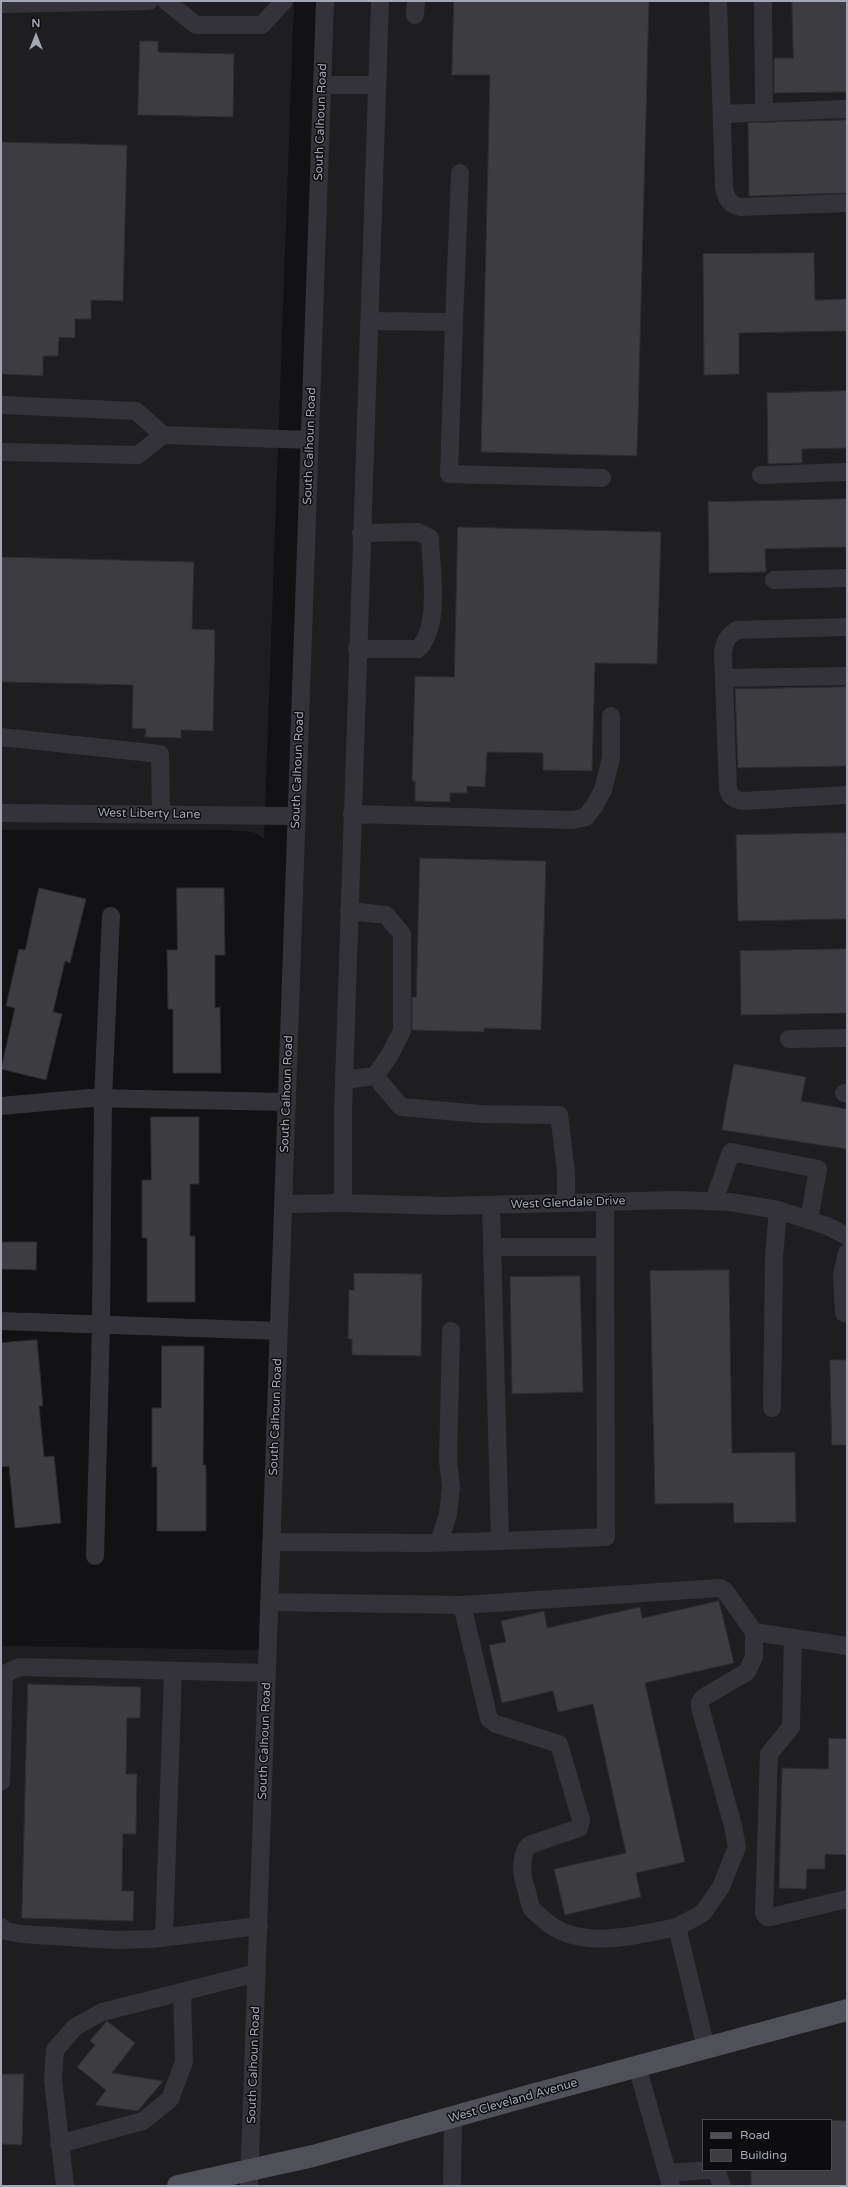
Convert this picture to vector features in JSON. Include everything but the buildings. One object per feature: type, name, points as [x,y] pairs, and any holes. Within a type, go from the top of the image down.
[{"type":"main road","name":"West Cleveland Avenue","points":[[178,2186],[249,2178],[313,2156],[637,2066],[847,2010]]},
{"type":"street","points":[[1,4],[149,1]]},
{"type":"street","points":[[166,1],[196,25],[262,26],[284,1]]},
{"type":"street","name":"South Calhoun Road","points":[[249,2178],[259,1926],[324,1]]},
{"type":"street","points":[[343,1203],[344,1080],[357,649],[370,321],[380,1]]},
{"type":"street","points":[[718,1],[724,188],[726,198],[734,206],[741,207],[847,203]]},
{"type":"street","points":[[763,1],[764,112]]},
{"type":"street","points":[[322,85],[377,85]]},
{"type":"street","points":[[722,114],[847,109]]},
{"type":"street","points":[[460,173],[449,474],[602,478]]},
{"type":"street","points":[[370,321],[454,322]]},
{"type":"street","points":[[1,405],[136,411],[163,435],[310,440]]},
{"type":"street","points":[[1,452],[138,455],[163,435]]},
{"type":"street","points":[[761,475],[847,472]]},
{"type":"street","points":[[357,649],[418,649],[426,642],[432,611],[430,538],[418,532],[361,533]]},
{"type":"street","points":[[774,580],[847,578]]},
{"type":"street","points":[[847,627],[737,630],[729,635],[724,643],[728,789],[730,796],[736,800],[743,801],[847,795]]},
{"type":"street","points":[[724,678],[847,676]]},
{"type":"street","points":[[352,814],[573,820],[586,817],[595,805],[603,790],[611,758],[611,716]]},
{"type":"street","points":[[1,737],[160,754],[161,814]]},
{"type":"street","name":"West Liberty Lane","points":[[1,809],[161,814],[297,816]]},
{"type":"street","points":[[344,1080],[375,1076],[389,1056],[402,1031],[402,934],[386,915],[349,911]]},
{"type":"street","points":[[94,1556],[101,1325],[103,1099],[111,916]]},
{"type":"street","points":[[789,1039],[847,1038]]},
{"type":"street","points":[[375,1076],[401,1107],[480,1114],[558,1115],[565,1165],[566,1203]]},
{"type":"street","points":[[1,1106],[90,1098],[287,1102]]},
{"type":"street","points":[[714,1201],[731,1152],[818,1169],[809,1220]]},
{"type":"street","name":"West Glendale Drive","points":[[283,1204],[343,1203],[445,1206],[714,1201],[730,1202],[778,1210],[809,1220],[847,1236]]},
{"type":"street","points":[[271,1542],[438,1543],[606,1537],[605,1202]]},
{"type":"street","points":[[491,1205],[500,1541]]},
{"type":"street","points":[[772,1408],[774,1258],[778,1210]]},
{"type":"street","points":[[492,1247],[605,1247]]},
{"type":"street","points":[[847,1253],[842,1275],[844,1313],[847,1313]]},
{"type":"street","points":[[1,1321],[279,1331]]},
{"type":"street","points":[[438,1543],[448,1514],[451,1486],[448,1460],[451,1331]]},
{"type":"street","points":[[269,1602],[462,1605],[720,1588],[730,1595],[754,1632],[754,1657],[747,1672],[704,1697],[700,1702],[733,1826],[737,1847],[721,1887],[703,1914],[677,1927],[628,1937],[583,1937],[554,1929],[532,1909],[524,1882],[523,1855],[525,1850],[529,1845],[579,1828],[581,1820],[558,1744],[496,1724],[489,1719],[462,1605]]},
{"type":"street","points":[[754,1632],[847,1646]]},
{"type":"street","points":[[793,1638],[791,1727],[768,1754],[764,1913],[767,1917],[771,1917],[847,1899]]},
{"type":"street","points":[[1,1782],[4,1674],[20,1667],[267,1672]]},
{"type":"street","points":[[164,1937],[173,1670]]},
{"type":"street","points":[[1,1927],[6,1931],[22,1934],[116,1940],[164,1937],[259,1926]]},
{"type":"street","points":[[677,1927],[706,2048]]},
{"type":"street","points":[[65,2186],[59,2144],[53,2080],[55,2050],[75,2026],[102,2012],[257,1973]]},
{"type":"street","points":[[59,2144],[143,2122],[170,2099],[184,2062],[182,1992]]},
{"type":"street","points":[[637,2066],[669,2180],[704,2171]]},
{"type":"street","points":[[452,2186],[453,2118]]},
{"type":"street","points":[[712,2171],[717,2172],[722,2186]]},
{"type":"shaded area","points":[[1,1],[294,1],[264,839],[253,832],[223,830],[1,830]]},
{"type":"shaded area","points":[[325,1],[847,1],[847,2186],[249,2186],[250,2170],[178,2186],[1,2186],[1,1646],[267,1650]]}]
